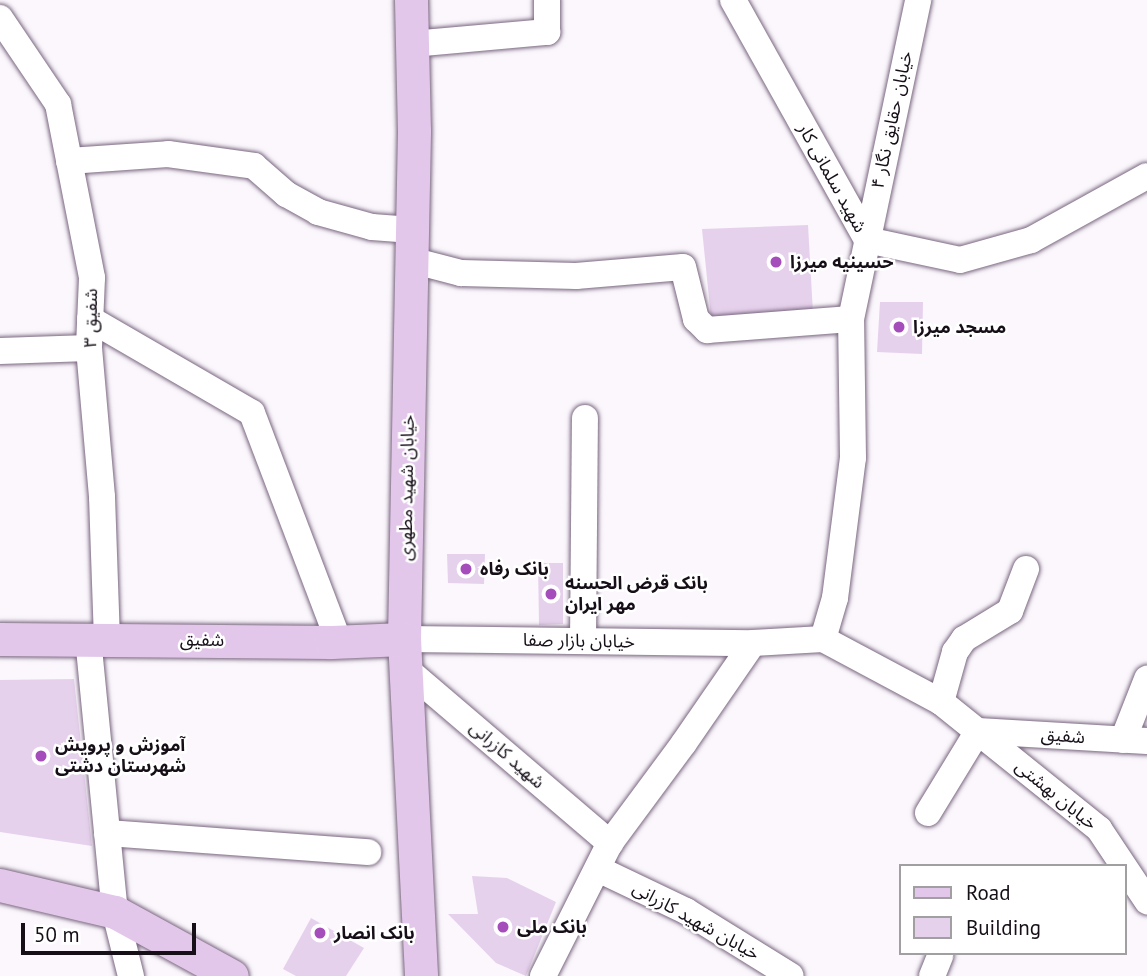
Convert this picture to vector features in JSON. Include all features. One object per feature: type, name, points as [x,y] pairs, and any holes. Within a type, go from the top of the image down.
[{"type":"main road","name":"خیابان شهید مطهری","points":[[411,0],[411,245],[405,653],[421,976]]},
{"type":"main road","name":"شفیق","points":[[0,639],[339,642],[405,653]]},
{"type":"main road","points":[[0,885],[115,912],[232,976]]},
{"type":"street","points":[[412,44],[547,32],[547,0]]},
{"type":"street","name":"شهید سلمانی کار","points":[[733,0],[867,240],[960,260],[1031,240],[1147,176]]},
{"type":"street","name":"خیابان حقایق نگار ۴","points":[[823,639],[835,598],[852,458],[851,319],[918,0]]},
{"type":"street","name":"شفیق ۳","points":[[0,18],[58,104],[92,278],[89,348],[102,497],[97,638],[107,833],[115,912],[131,976]]},
{"type":"street","points":[[69,161],[169,154],[254,166],[286,194],[318,212],[372,227],[461,273],[563,276],[683,267],[696,319],[707,330],[851,319]]},
{"type":"street","points":[[90,319],[252,413],[339,642]]},
{"type":"street","points":[[0,351],[89,348]]},
{"type":"street","points":[[583,641],[585,418]]},
{"type":"street","points":[[941,702],[954,652],[964,639],[1010,611],[1026,569]]},
{"type":"street","points":[[543,976],[610,843],[753,643],[823,639],[941,702],[978,731],[928,813]]},
{"type":"street","name":"خیابان بازار صفا","points":[[405,653],[583,641],[753,643]]},
{"type":"street","name":"شهید کازرانی","points":[[405,653],[610,843]]},
{"type":"street","points":[[1135,741],[1147,679]]},
{"type":"street","name":"شفیق","points":[[978,731],[1135,741]]},
{"type":"street","name":"خیابان بهشتی","points":[[978,731],[1100,829],[1123,864]]},
{"type":"street","points":[[107,833],[368,852]]},
{"type":"street","name":"خیابان شهید کازرانی","points":[[598,869],[686,911],[791,976]]},
{"type":"street","name":"خیابان بهشتی","points":[[1126,869],[1147,901]]},
{"type":"building","name":"حسینیه میرزا","points":[[808,225],[813,313],[711,318],[702,229]]},
{"type":"building","points":[[880,302],[923,302],[922,354],[877,352]]},
{"type":"building","name":"بانک رفاه","points":[[447,554],[485,554],[484,584],[448,583]]},
{"type":"building","name":"بانک قرض الحسنه مهر ایران","points":[[538,563],[563,563],[563,624],[539,625]]},
{"type":"building","name":"آموزش و پرویش شهرستان دشتی","points":[[74,679],[92,846],[0,832],[0,680]]},
{"type":"building","name":"بانک ملی","points":[[472,876],[507,878],[556,902],[526,976],[496,963],[448,914],[478,914]]},
{"type":"building","name":"بانک انصار","points":[[311,918],[364,948],[346,976],[296,976],[283,969]]},
{"type":"place","name":"حسینیه میرزا","points":[[776,262]]},
{"type":"place","name":"مسجد میرزا","points":[[899,327]]},
{"type":"place","name":"بانک رفاه","points":[[466,569]]},
{"type":"place","name":"بانک قرض الحسنه مهر ایران","points":[[551,594]]},
{"type":"place","name":"آموزش و پرویش شهرستان دشتی","points":[[41,756]]},
{"type":"place","name":"بانک ملی","points":[[503,927]]},
{"type":"place","name":"بانک انصار","points":[[320,933]]}]
